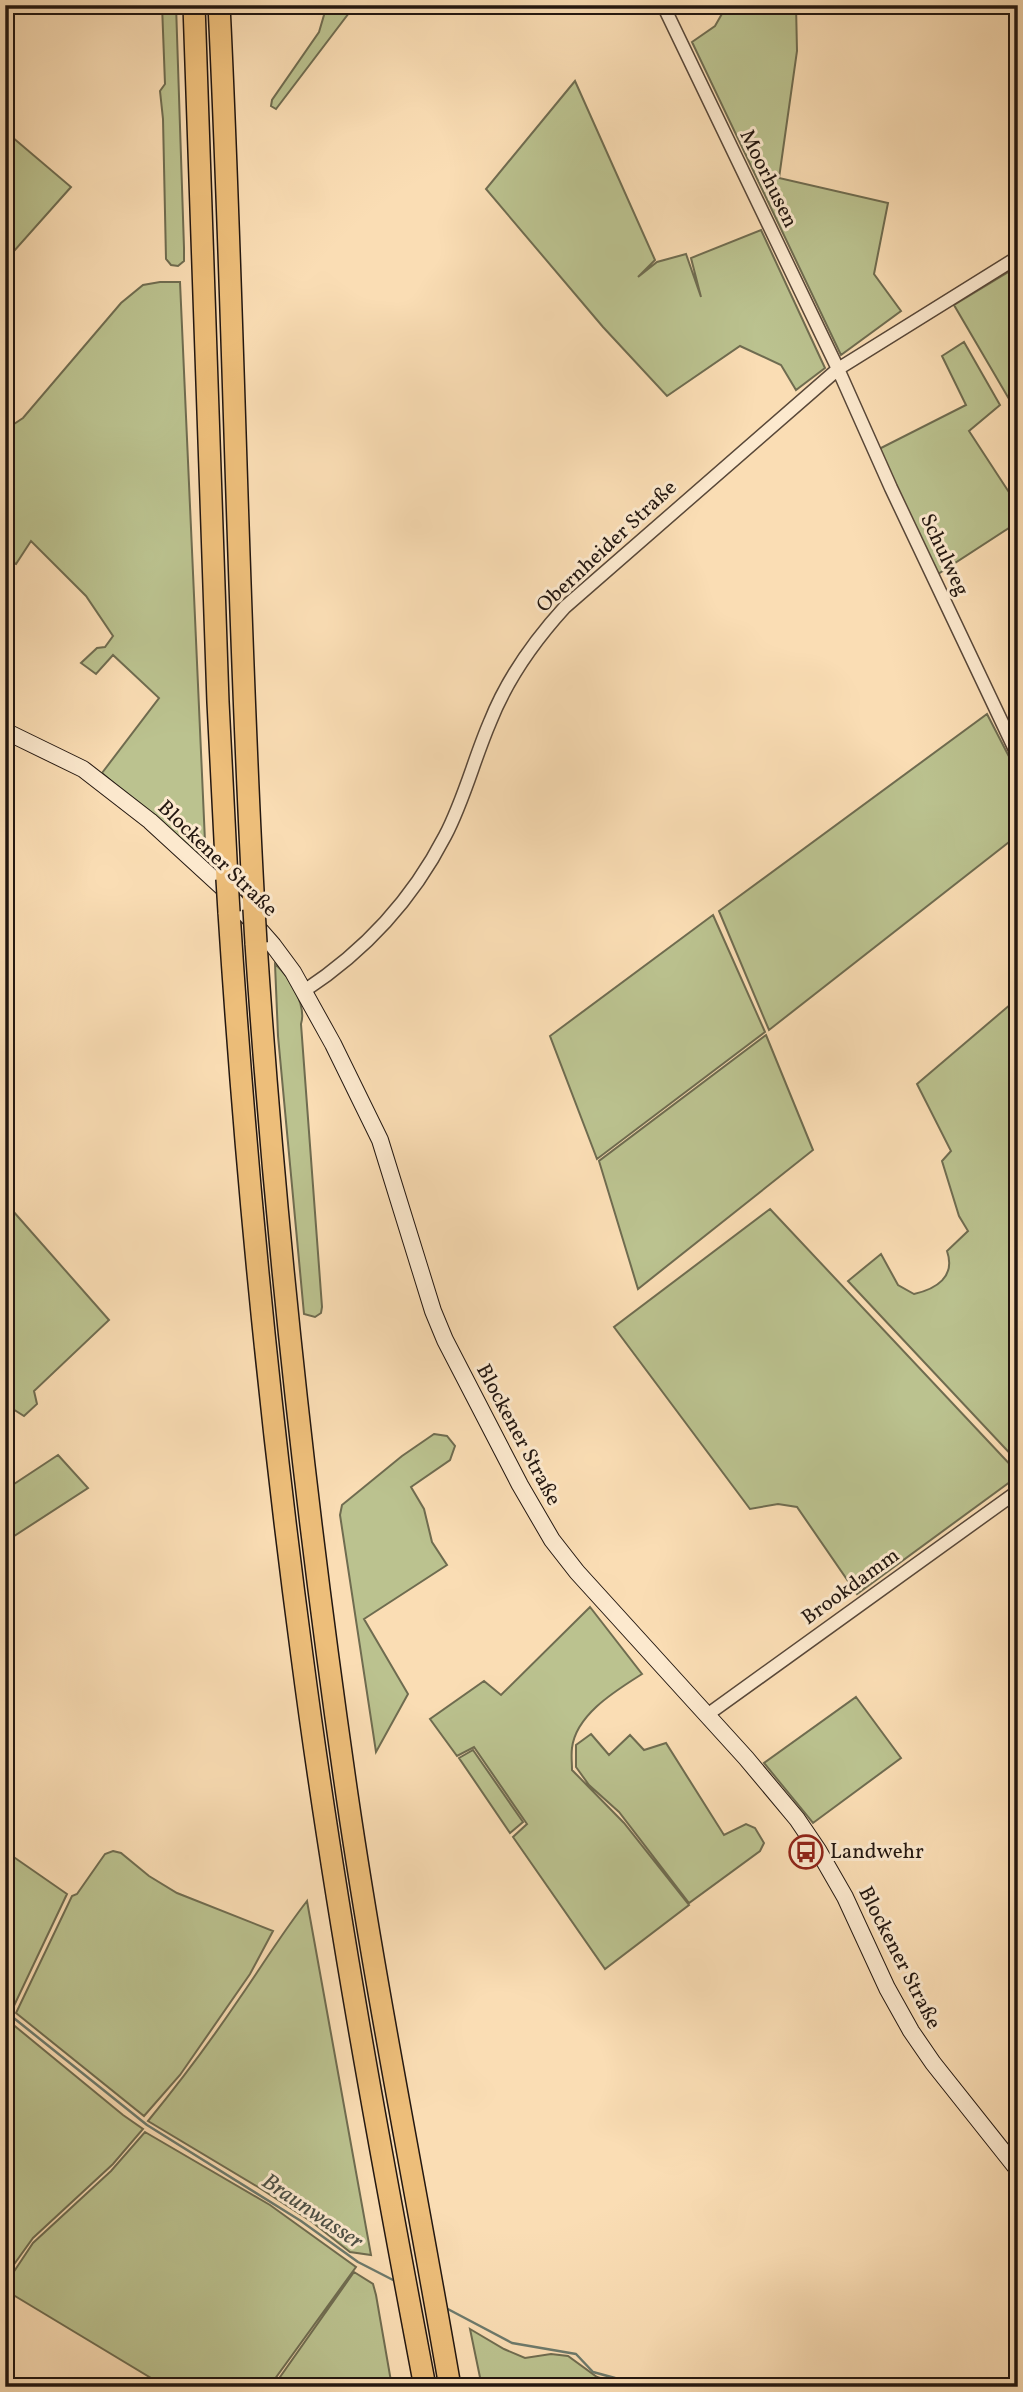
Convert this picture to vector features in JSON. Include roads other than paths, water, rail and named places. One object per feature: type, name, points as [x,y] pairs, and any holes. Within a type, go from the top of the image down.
[{"type":"highway","points":[[194,5],[218,702],[227,879],[237,1044],[266,1357],[302,1657],[321,1786],[357,2010],[425,2387]]},
{"type":"highway","points":[[219,5],[225,120],[239,611],[256,943],[271,1150],[316,1567],[347,1797],[380,2001],[450,2387]]},
{"type":"street","name":"Moorhusen","points":[[663,5],[838,369]]},
{"type":"street","name":"Obernheider Straße","points":[[304,992],[342,964],[376,933],[414,888],[450,825],[491,718],[506,687],[550,624],[604,571],[838,369],[1018,257]]},
{"type":"street","name":"Schulweg","points":[[838,369],[891,488],[1018,756]]},
{"type":"street","name":"Blockener Straße","points":[[5,731],[83,769],[150,821],[222,887],[273,945],[304,992],[380,1140],[433,1311],[445,1340],[525,1495],[552,1540],[576,1572],[776,1792],[808,1834],[845,1897],[887,1988],[911,2031],[1018,2170]]},
{"type":"street","name":"Brookdamm","points":[[707,1715],[1018,1491]]},
{"type":"waterway","name":"Braunwasser","points":[[5,2011],[147,2125],[301,2221],[358,2262],[395,2281]]},
{"type":"waterway","name":"Braunwasser","points":[[444,2307],[512,2343],[576,2354],[593,2372],[615,2378],[626,2387]]},
{"type":"place","name":"Landwehr","points":[[806,1852]]}]
